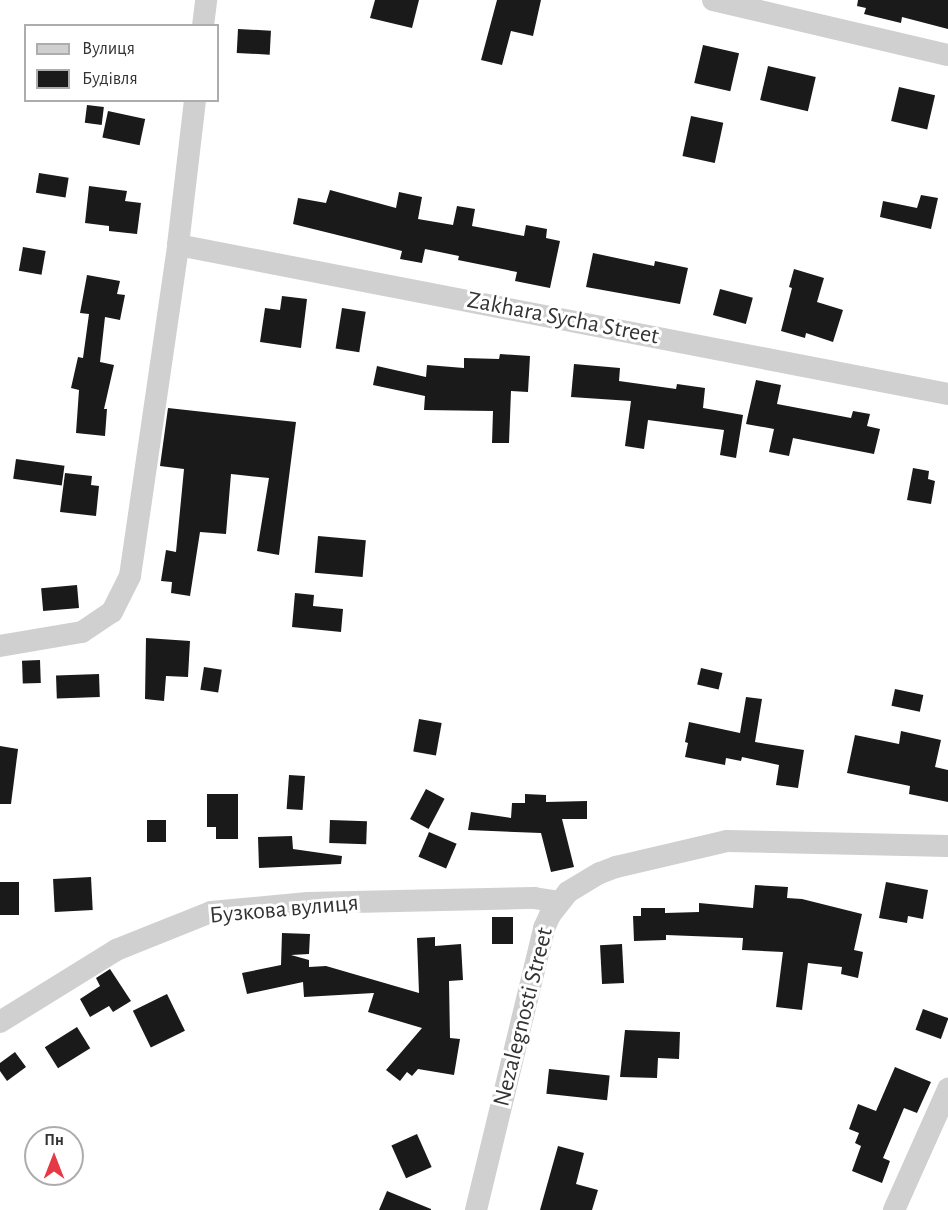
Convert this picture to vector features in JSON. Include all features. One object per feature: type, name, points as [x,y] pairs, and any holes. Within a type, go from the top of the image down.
[{"type":"street","points":[[203,24],[206,0]]},
{"type":"street","points":[[713,0],[948,55]]},
{"type":"street","points":[[0,646],[82,632],[112,612],[130,576],[178,245],[195,102]]},
{"type":"street","name":"Zakhara Sycha Street","points":[[178,245],[948,394]]},
{"type":"street","name":"Nezalegnosti Street","points":[[477,1210],[544,928],[559,902],[580,884],[608,870],[727,841],[948,846]]},
{"type":"street","name":"Бузкова вулиця","points":[[0,1022],[116,950],[211,912],[308,903],[534,898],[559,902]]},
{"type":"street","points":[[894,1210],[948,1089]]},
{"type":"building","points":[[375,0],[419,0],[412,28],[370,18]]},
{"type":"building","points":[[497,0],[541,0],[533,36],[511,31],[502,65],[481,60]]},
{"type":"building","points":[[858,0],[948,0],[948,29],[902,17],[901,23],[864,14],[866,8],[857,6]]},
{"type":"building","points":[[238,29],[271,31],[270,55],[237,53]]},
{"type":"building","points":[[703,45],[739,53],[730,91],[694,83]]},
{"type":"building","points":[[768,66],[816,77],[808,111],[760,100]]},
{"type":"building","points":[[899,87],[935,95],[927,129],[891,121]]},
{"type":"building","points":[[87,105],[104,107],[102,125],[85,123]]},
{"type":"building","points":[[108,111],[145,119],[140,145],[102,137]]},
{"type":"building","points":[[691,116],[723,123],[715,163],[682,156]]},
{"type":"building","points":[[39,173],[69,178],[66,197],[36,193]]},
{"type":"building","points":[[89,186],[127,191],[125,201],[141,203],[137,234],[109,231],[109,226],[85,223]]},
{"type":"building","points":[[330,190],[396,208],[399,192],[422,197],[418,219],[453,225],[457,206],[475,209],[472,226],[524,236],[526,225],[547,229],[546,238],[560,241],[550,288],[515,281],[517,272],[458,260],[459,256],[425,249],[422,263],[400,259],[402,251],[293,224],[298,198],[326,203]]},
{"type":"building","points":[[921,195],[938,198],[931,229],[880,217],[883,201],[917,208]]},
{"type":"building","points":[[23,247],[46,251],[41,275],[19,271]]},
{"type":"building","points":[[593,253],[654,266],[655,261],[688,268],[680,304],[586,287]]},
{"type":"building","points":[[794,269],[824,278],[817,302],[843,310],[833,342],[806,333],[805,338],[781,331],[792,288],[789,287]]},
{"type":"building","points":[[87,275],[120,281],[117,294],[125,295],[120,320],[105,317],[100,362],[114,365],[104,409],[107,409],[105,436],[76,433],[79,390],[71,388],[78,357],[83,358],[89,314],[80,313]]},
{"type":"building","points":[[720,289],[753,298],[746,324],[713,315]]},
{"type":"building","points":[[282,296],[307,299],[301,348],[260,342],[265,308],[280,310]]},
{"type":"building","points":[[342,308],[366,312],[359,352],[336,348]]},
{"type":"building","points":[[500,354],[530,356],[528,392],[511,391],[509,443],[492,443],[493,411],[424,410],[425,396],[373,385],[377,366],[426,377],[427,365],[464,368],[464,358],[499,359]]},
{"type":"building","points":[[574,364],[620,368],[619,381],[676,389],[677,384],[705,388],[703,408],[743,415],[736,458],[720,455],[724,430],[648,420],[644,449],[625,446],[631,401],[571,397]]},
{"type":"building","points":[[756,380],[781,385],[777,404],[851,418],[853,411],[870,414],[867,426],[880,429],[874,454],[793,438],[789,456],[769,452],[774,429],[746,424]]},
{"type":"building","points":[[168,408],[296,422],[279,555],[257,551],[269,478],[231,474],[226,534],[200,532],[190,596],[171,593],[172,582],[161,581],[166,550],[176,552],[184,469],[160,466]]},
{"type":"building","points":[[16,459],[65,466],[62,486],[13,479]]},
{"type":"building","points":[[913,468],[929,471],[928,479],[935,481],[931,504],[907,500]]},
{"type":"building","points":[[65,473],[92,476],[91,485],[99,486],[96,516],[60,512]]},
{"type":"building","points":[[318,536],[366,540],[363,577],[315,573]]},
{"type":"building","points":[[77,585],[79,608],[43,611],[41,588]]},
{"type":"building","points":[[295,593],[314,595],[313,606],[343,609],[341,632],[292,627]]},
{"type":"building","points":[[146,638],[190,641],[188,677],[166,676],[164,701],[145,699]]},
{"type":"building","points":[[40,660],[41,683],[23,684],[22,661]]},
{"type":"building","points":[[204,667],[222,670],[218,693],[200,690]]},
{"type":"building","points":[[701,668],[722,673],[719,690],[697,685]]},
{"type":"building","points":[[99,674],[100,697],[57,698],[56,676]]},
{"type":"building","points":[[895,689],[923,695],[920,712],[891,706]]},
{"type":"building","points":[[746,697],[762,699],[755,742],[804,750],[798,788],[776,785],[779,765],[742,757],[741,761],[726,758],[725,765],[685,757],[689,722],[740,733]]},
{"type":"building","points":[[419,719],[442,723],[436,755],[413,751]]},
{"type":"building","points":[[901,731],[941,740],[935,767],[948,770],[948,802],[909,794],[910,786],[847,773],[855,735],[899,744]]},
{"type":"building","points":[[0,746],[18,749],[11,804],[0,804]]},
{"type":"building","points":[[289,775],[305,776],[303,810],[287,809]]},
{"type":"building","points":[[426,789],[445,799],[429,829],[410,819]]},
{"type":"building","points":[[207,794],[238,794],[238,839],[216,839],[216,827],[207,827]]},
{"type":"building","points":[[525,794],[546,795],[546,802],[587,801],[587,819],[562,819],[574,867],[551,872],[541,833],[468,830],[471,812],[511,818],[512,803],[525,803]]},
{"type":"building","points":[[147,820],[166,820],[166,842],[147,842]]},
{"type":"building","points":[[330,820],[367,821],[366,844],[329,843]]},
{"type":"building","points":[[429,832],[457,844],[446,869],[418,857]]},
{"type":"building","points":[[292,836],[293,849],[342,856],[341,864],[259,868],[258,837]]},
{"type":"building","points":[[91,877],[93,910],[55,912],[53,879]]},
{"type":"building","points":[[0,882],[19,882],[19,915],[0,915]]},
{"type":"building","points":[[886,882],[928,890],[923,919],[908,916],[907,923],[879,918]]},
{"type":"building","points":[[755,885],[788,887],[787,898],[802,899],[862,914],[854,950],[863,952],[858,978],[841,974],[842,967],[808,963],[802,1010],[776,1007],[783,952],[742,950],[743,938],[666,935],[666,940],[634,941],[633,916],[641,916],[641,908],[665,908],[665,913],[699,912],[699,903],[753,908]]},
{"type":"building","points":[[492,917],[513,917],[513,944],[492,944]]},
{"type":"building","points":[[282,933],[310,934],[309,954],[291,955],[309,960],[309,967],[326,966],[419,993],[417,938],[435,937],[435,946],[461,944],[463,980],[449,981],[450,1038],[460,1039],[454,1075],[418,1069],[412,1076],[407,1072],[400,1081],[386,1070],[422,1028],[368,1012],[374,993],[304,997],[303,982],[247,994],[242,973],[281,965]]},
{"type":"building","points":[[622,944],[624,983],[602,984],[600,945]]},
{"type":"building","points":[[110,969],[131,1001],[113,1012],[109,1006],[90,1017],[80,999],[100,986],[96,978]]},
{"type":"building","points":[[167,994],[185,1031],[151,1048],[133,1011]]},
{"type":"building","points":[[923,1009],[948,1018],[941,1039],[915,1030]]},
{"type":"building","points":[[77,1027],[90,1048],[58,1068],[45,1047]]},
{"type":"building","points":[[625,1030],[680,1032],[679,1059],[658,1058],[657,1078],[620,1077]]},
{"type":"building","points":[[15,1052],[26,1067],[7,1081],[0,1071],[0,1063]]},
{"type":"building","points":[[895,1067],[931,1082],[917,1113],[904,1108],[883,1158],[890,1161],[882,1183],[852,1171],[861,1146],[855,1143],[859,1133],[849,1129],[858,1104],[876,1111]]},
{"type":"building","points":[[549,1069],[610,1075],[607,1100],[546,1094]]},
{"type":"building","points":[[417,1134],[432,1167],[406,1178],[391,1145]]},
{"type":"building","points":[[558,1146],[584,1153],[576,1184],[598,1190],[592,1210],[540,1210]]},
{"type":"building","points":[[387,1191],[431,1209],[431,1210],[379,1210]]}]
